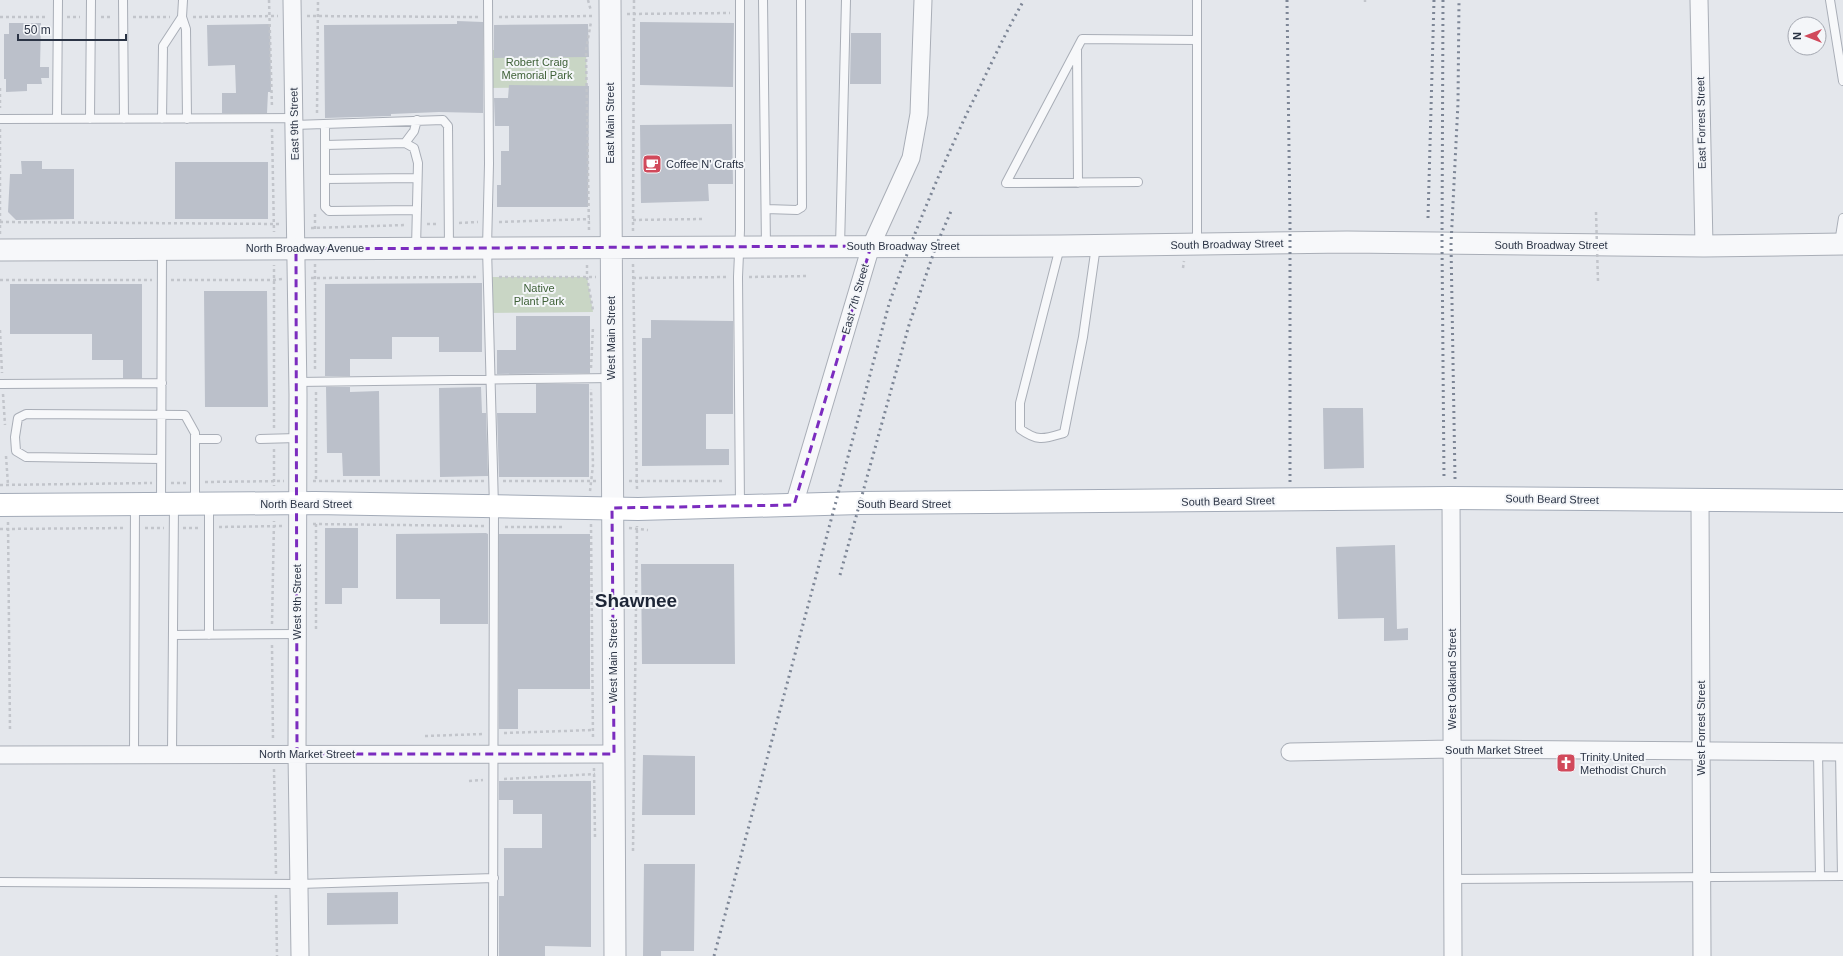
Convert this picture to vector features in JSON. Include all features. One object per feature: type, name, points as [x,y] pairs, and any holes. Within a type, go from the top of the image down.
[{"type":"main road","name":"North Beard Street","points":[[6,498],[135,504],[274,504],[303,510],[494,517],[612,518]]},
{"type":"main road","name":"South Beard Street","points":[[612,518],[637,519],[740,507],[794,505],[1451,498],[1843,501]]},
{"type":"street","name":"East 7th Street","points":[[794,505],[871,246],[911,158],[919,114],[923,0]]},
{"type":"street","name":"East Forrest Street","points":[[1699,0],[1704,246]]},
{"type":"street","name":"East 9th Street","points":[[292,8],[294,121],[306,248]]},
{"type":"street","name":"East Main Street","points":[[604,10],[611,247]]},
{"type":"street","name":"South Broadway Street","points":[[611,247],[1060,246],[1347,242],[1704,246],[1841,244]]},
{"type":"street","name":"North Broadway Avenue","points":[[0,250],[611,247]]},
{"type":"street","name":"West Main Street","points":[[611,247],[614,730],[607,767],[615,956]]},
{"type":"street","name":"West 9th Street","points":[[300,956],[297,634],[303,510],[297,481],[296,276],[306,248]]},
{"type":"street","name":"West Oakland Street","points":[[1451,498],[1453,956]]},
{"type":"street","name":"West Forrest Street","points":[[1700,501],[1702,956]]},
{"type":"street","name":"South Market Street","points":[[1290,752],[1452,749],[1842,752]]},
{"type":"street","name":"North Market Street","points":[[0,755],[593,754],[607,767]]},
{"type":"lane","points":[[57,119],[58,0]]},
{"type":"lane","points":[[90,119],[91,0]]},
{"type":"lane","points":[[123,0],[124,119]]},
{"type":"lane","points":[[184,0],[182,17],[186,29],[187,119]]},
{"type":"lane","points":[[488,0],[489,164],[487,248],[494,517],[493,956]]},
{"type":"lane","points":[[740,0],[740,246],[738,277],[740,507]]},
{"type":"lane","points":[[763,0],[766,247]]},
{"type":"lane","points":[[766,209],[797,210],[802,207],[801,0]]},
{"type":"lane","points":[[840,247],[846,0]]},
{"type":"lane","points":[[1197,0],[1197,244]]},
{"type":"lane","points":[[1830,0],[1843,81]]},
{"type":"lane","points":[[162,119],[163,46],[182,17]]},
{"type":"lane","points":[[1138,182],[1006,183],[1082,39],[1197,40]]},
{"type":"lane","points":[[1077,49],[1078,183]]},
{"type":"lane","points":[[0,119],[272,119],[321,124],[443,120],[448,126],[449,248]]},
{"type":"lane","points":[[405,143],[414,131],[417,120]]},
{"type":"lane","points":[[321,124],[325,145],[325,207],[329,211],[417,210]]},
{"type":"lane","points":[[325,145],[405,143],[414,148],[418,163],[416,248]]},
{"type":"lane","points":[[325,179],[417,178]]},
{"type":"lane","points":[[1841,244],[1843,218]]},
{"type":"lane","points":[[1060,246],[1020,402],[1020,429],[1032,438],[1047,438],[1064,433],[1083,337],[1096,245]]},
{"type":"lane","points":[[162,249],[161,483],[209,528],[209,635]]},
{"type":"lane","points":[[297,382],[612,378]]},
{"type":"lane","points":[[1,384],[162,383]]},
{"type":"lane","points":[[161,459],[26,457],[16,451],[15,437],[18,418],[26,414],[185,415],[195,433],[194,482],[174,528],[172,754]]},
{"type":"lane","points":[[260,439],[297,438]]},
{"type":"lane","points":[[195,439],[217,439]]},
{"type":"lane","points":[[134,754],[135,504]]},
{"type":"lane","points":[[173,635],[297,634]]},
{"type":"lane","points":[[1818,751],[1820,876]]},
{"type":"lane","points":[[1453,879],[1842,876],[1842,752]]},
{"type":"lane","points":[[0,882],[299,884],[494,878]]},
{"type":"path","points":[[269,0],[274,249],[274,527],[272,634],[277,956]]},
{"type":"path","points":[[318,0],[321,124]]},
{"type":"path","points":[[588,0],[604,10]]},
{"type":"path","points":[[633,853],[637,519],[632,247],[634,0]]},
{"type":"path","points":[[0,17],[270,16],[292,8],[318,15],[488,17],[604,10],[635,12],[734,13]]},
{"type":"path","points":[[593,312],[587,277],[589,219],[586,50],[604,10]]},
{"type":"path","points":[[0,88],[0,250]]},
{"type":"path","points":[[0,529],[274,527],[303,510],[316,481],[314,279],[306,248],[316,206]]},
{"type":"path","points":[[1596,212],[1598,282]]},
{"type":"path","points":[[0,280],[274,280],[296,276],[314,279],[808,276]]},
{"type":"path","points":[[593,319],[591,379],[593,465],[590,481],[593,754],[607,767]]},
{"type":"path","points":[[0,330],[1,384],[5,430]]},
{"type":"path","points":[[6,454],[10,731]]},
{"type":"path","points":[[6,498],[161,483],[194,482],[724,481]]},
{"type":"path","points":[[0,485],[6,498]]},
{"type":"path","points":[[303,510],[316,524],[316,631]]},
{"type":"path","points":[[303,510],[316,524],[494,517],[568,527]]},
{"type":"path","points":[[590,517],[637,519],[648,530]]},
{"type":"path","points":[[583,527],[590,517]]},
{"type":"path","points":[[425,736],[634,729]]},
{"type":"path","points":[[469,781],[493,780],[607,767],[635,774]]},
{"type":"path","points":[[595,838],[607,767]]},
{"type":"highlighted area","points":[[871,246],[794,505],[612,508],[614,754],[297,754],[296,249]]},
{"type":"green space","name":"Robert Craig Memorial Park","points":[[487,50],[586,50],[587,87],[487,88]]},
{"type":"green space","name":"Native Plant Park","points":[[488,277],[587,277],[593,312],[486,313]]},
{"type":"building","points":[[457,21],[483,22],[483,113],[439,112],[391,114],[391,116],[325,118],[324,25],[457,24]]},
{"type":"building","points":[[640,22],[734,23],[733,87],[640,85]]},
{"type":"building","points":[[9,23],[41,23],[40,67],[49,67],[49,78],[41,78],[42,84],[27,84],[27,91],[6,92],[6,79],[4,79],[4,34],[9,34]]},
{"type":"building","points":[[270,24],[271,92],[268,92],[267,113],[222,113],[222,93],[236,93],[235,65],[208,66],[207,25]]},
{"type":"building","points":[[588,24],[589,57],[494,58],[494,25]]},
{"type":"building","points":[[851,33],[881,33],[881,84],[850,84]]},
{"type":"building","points":[[509,85],[589,86],[588,207],[497,207],[497,185],[501,185],[501,151],[509,151],[509,126],[495,126],[494,98],[508,98]]},
{"type":"building","points":[[732,124],[733,184],[708,184],[709,201],[641,203],[640,125]]},
{"type":"building","points":[[21,161],[42,161],[42,169],[74,169],[74,219],[16,220],[8,212],[10,174],[22,174]]},
{"type":"building","points":[[175,162],[268,162],[268,219],[175,219]]},
{"type":"building","points":[[482,283],[482,352],[439,352],[439,337],[392,337],[392,359],[350,359],[350,376],[325,376],[325,284]]},
{"type":"building","points":[[10,284],[142,284],[142,378],[123,378],[123,360],[92,360],[92,334],[10,334]]},
{"type":"building","points":[[204,291],[267,291],[268,407],[205,407]]},
{"type":"building","points":[[516,316],[590,316],[590,373],[497,374],[497,350],[516,350]]},
{"type":"building","points":[[651,320],[733,321],[733,414],[706,414],[706,449],[729,449],[729,465],[642,466],[642,338],[651,338]]},
{"type":"building","points":[[536,384],[589,384],[589,477],[499,477],[497,413],[536,413]]},
{"type":"building","points":[[326,387],[350,387],[350,392],[379,391],[380,476],[343,476],[342,453],[327,453]]},
{"type":"building","points":[[481,387],[482,413],[486,413],[488,476],[440,477],[439,388]]},
{"type":"building","points":[[1323,408],[1363,408],[1364,468],[1324,469]]},
{"type":"building","points":[[325,528],[358,528],[358,588],[342,588],[342,604],[325,604]]},
{"type":"building","points":[[396,534],[488,534],[488,624],[440,624],[440,599],[396,599]]},
{"type":"building","points":[[499,534],[590,534],[590,689],[518,689],[518,729],[499,729]]},
{"type":"building","points":[[1395,545],[1397,629],[1408,628],[1408,640],[1384,641],[1384,618],[1338,619],[1336,547]]},
{"type":"building","points":[[641,564],[734,564],[735,664],[642,664]]},
{"type":"building","points":[[643,755],[695,756],[695,815],[642,815]]},
{"type":"building","points":[[499,781],[591,781],[591,947],[545,946],[545,956],[499,956],[499,896],[504,896],[504,848],[542,848],[542,814],[513,814],[513,800],[499,800]]},
{"type":"building","points":[[644,864],[695,864],[694,951],[661,951],[661,956],[643,956]]},
{"type":"building","points":[[398,892],[398,924],[327,925],[327,893]]},
{"type":"railway","points":[[714,956],[889,304],[926,205],[947,157],[969,109],[1024,0]]},
{"type":"railway","points":[[1287,0],[1290,223],[1290,482]]},
{"type":"railway","points":[[1428,218],[1434,0]]},
{"type":"railway","points":[[1443,0],[1442,243],[1444,480]]},
{"type":"railway","points":[[1455,479],[1451,244],[1458,103],[1459,0]]},
{"type":"railway","points":[[840,575],[909,325],[936,246],[952,209]]},
{"type":"place","name":"Coffee N' Crafts","points":[[652,164]]},
{"type":"place","name":"Trinity United Methodist Church","points":[[1566,763]]},
{"type":"district","name":"Shawnee","points":[[636,600]]}]
